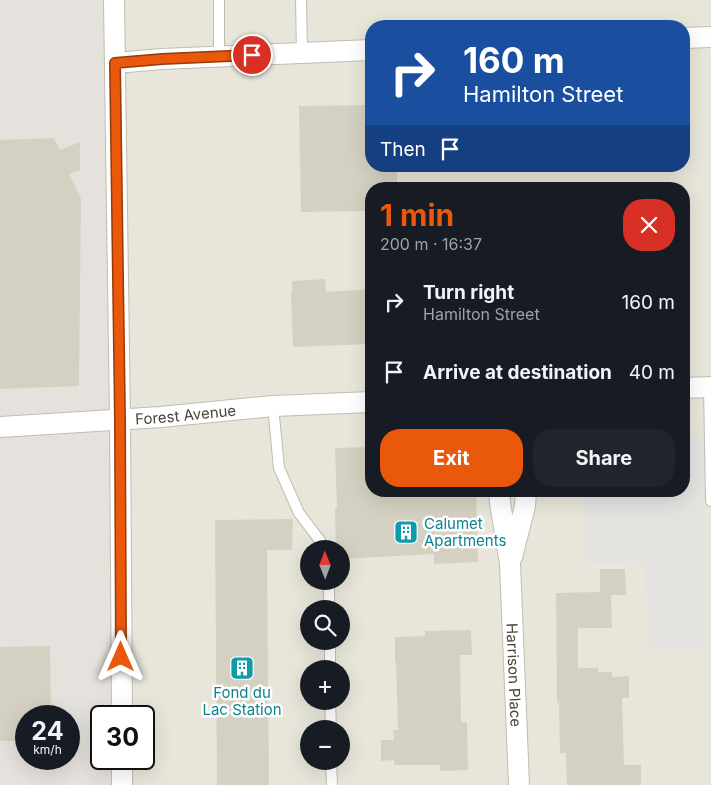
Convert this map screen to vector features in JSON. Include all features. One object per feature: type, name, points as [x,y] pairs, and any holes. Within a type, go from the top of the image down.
[{"type":"street","points":[[114,0],[122,705]]},
{"type":"street","points":[[690,38],[711,37]]},
{"type":"street","points":[[115,63],[162,59],[365,50]]},
{"type":"street","points":[[690,388],[710,387]]},
{"type":"street","name":"Forest Avenue","points":[[0,427],[120,420],[273,406],[365,402]]},
{"type":"street","name":"Harrison Place","points":[[500,497],[510,564],[519,785]]},
{"type":"street","name":"Harrison Place","points":[[510,564],[526,497]]},
{"type":"street","points":[[122,770],[122,785]]},
{"type":"lane","points":[[219,0],[219,57]]},
{"type":"lane","points":[[301,0],[302,53]]},
{"type":"lane","points":[[710,387],[711,500]]},
{"type":"lane","points":[[273,406],[279,468],[299,513],[319,540]]},
{"type":"lane","points":[[331,770],[332,785]]},
{"type":"shaded area","points":[[0,0],[114,0],[122,705],[90,705],[90,770],[122,770],[122,785],[0,785]]},
{"type":"shaded area","points":[[114,0],[711,0],[711,785],[122,785],[122,770],[155,770],[155,705],[122,705]]},
{"type":"shaded area","points":[[704,436],[706,651],[647,650],[645,563],[585,564],[583,497],[690,497],[690,437]]},
{"type":"building","points":[[365,105],[365,172],[397,172],[397,182],[365,182],[365,211],[301,212],[299,106]]},
{"type":"building","points":[[54,138],[60,150],[80,142],[80,170],[69,174],[81,199],[79,386],[0,389],[0,140]]},
{"type":"building","points":[[325,279],[326,292],[365,289],[365,344],[293,347],[292,281]]},
{"type":"building","name":"Calumet Apartments","points":[[365,447],[365,497],[476,497],[478,562],[434,564],[434,554],[350,559],[350,540],[336,540],[335,509],[337,509],[335,448]]},
{"type":"building","name":"Fond du Lac Station","points":[[293,519],[292,550],[267,550],[269,785],[217,785],[215,520]]},
{"type":"building","points":[[600,569],[625,569],[626,595],[611,595],[612,628],[578,628],[578,668],[598,668],[598,672],[612,672],[612,677],[629,676],[629,698],[622,698],[624,765],[641,765],[641,785],[567,785],[566,753],[560,753],[559,703],[557,703],[556,593],[600,592]]},
{"type":"building","points":[[471,630],[472,655],[460,655],[461,722],[467,722],[468,770],[440,771],[440,765],[394,765],[394,760],[381,761],[381,740],[394,740],[393,730],[398,730],[395,637],[425,636],[425,631]]},
{"type":"building","points":[[50,646],[51,705],[15,705],[15,741],[0,741],[0,647]]},
{"type":"place","name":"Calumet Apartments","points":[[406,532]]},
{"type":"place","name":"Fond du Lac Station","points":[[242,668]]},
{"type":"route","points":[[121,657],[115,63],[252,55]]}]
